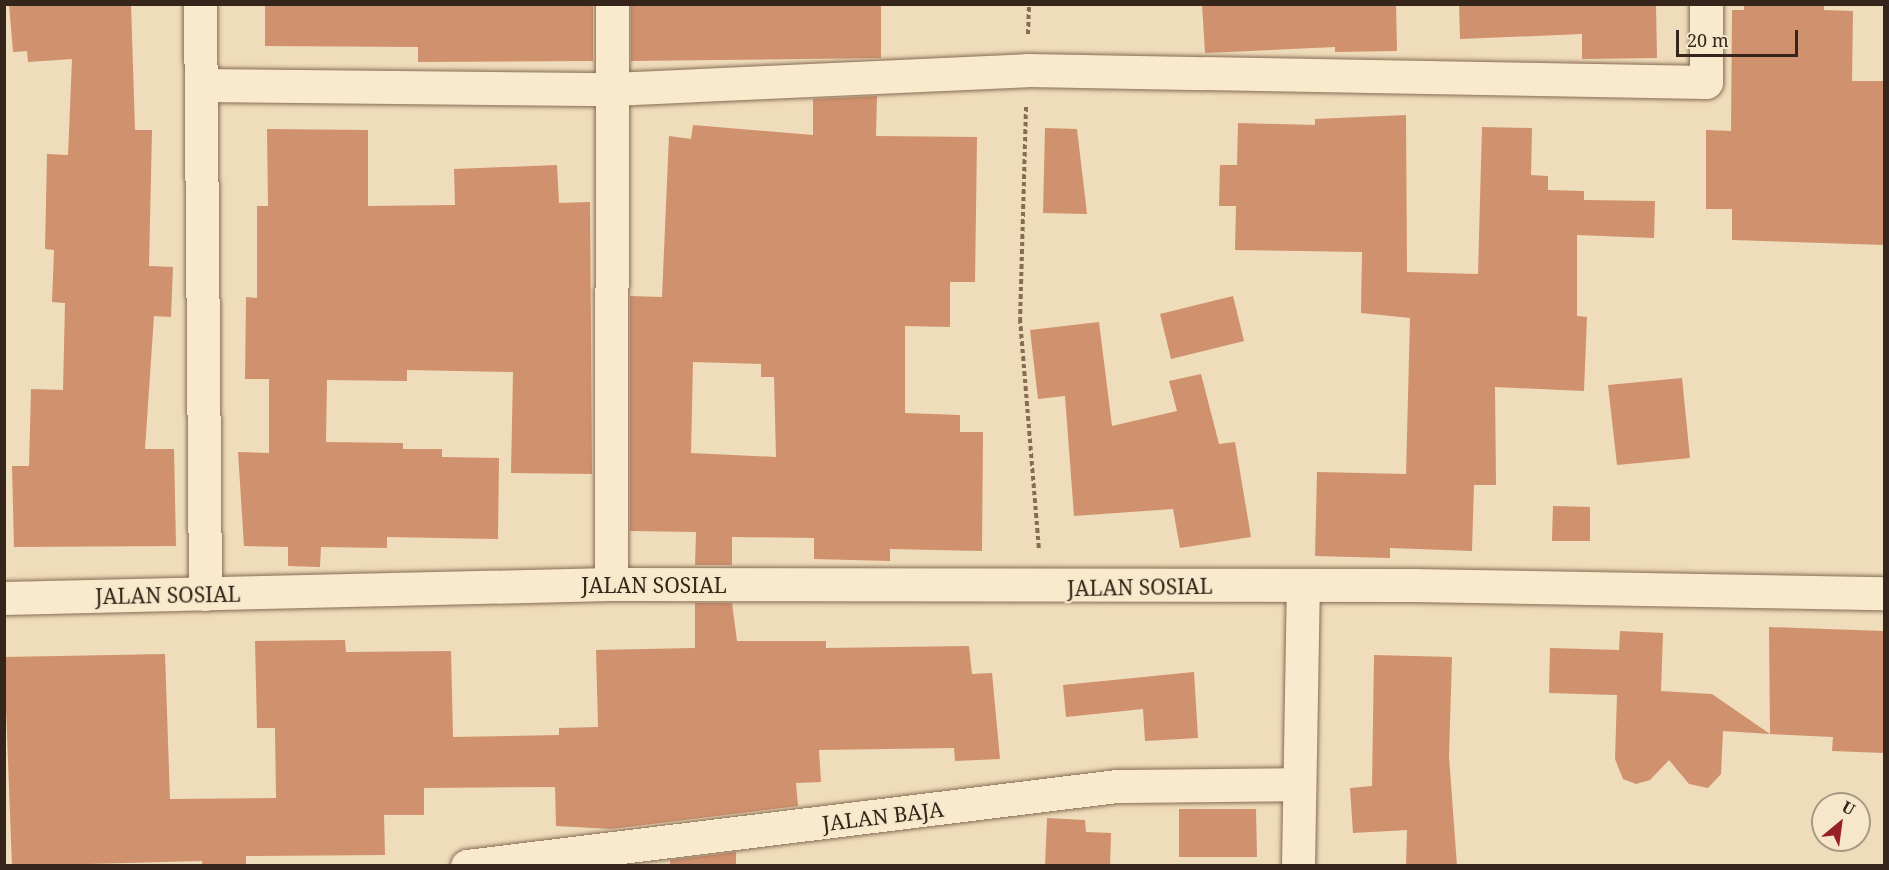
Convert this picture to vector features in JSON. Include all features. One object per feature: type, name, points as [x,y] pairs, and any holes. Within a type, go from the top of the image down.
[{"type":"street","points":[[200,4],[204,594]]},
{"type":"street","points":[[611,584],[612,4]]},
{"type":"street","points":[[201,85],[612,89],[1027,70],[1706,82],[1706,4]]},
{"type":"street","name":"JALAN SOSIAL","points":[[4,598],[611,584],[1043,588],[1303,585],[1884,593]]},
{"type":"street","points":[[1298,866],[1303,585]]},
{"type":"street","name":"JALAN BAJA","points":[[467,866],[1117,786],[1299,784]]},
{"type":"path","points":[[1029,4],[1020,319],[1043,588]]},
{"type":"building","points":[[9,4],[131,4],[135,130],[152,130],[149,266],[173,267],[171,317],[154,316],[145,449],[174,449],[176,546],[14,547],[12,466],[29,466],[31,389],[63,390],[65,303],[52,302],[54,250],[45,249],[47,154],[68,155],[72,59],[28,62],[27,51],[13,52]]},
{"type":"building","points":[[265,4],[593,4],[593,61],[418,62],[418,47],[265,46]]},
{"type":"building","points":[[631,4],[881,4],[881,58],[631,61]]},
{"type":"building","points":[[1202,4],[1396,4],[1397,51],[1335,52],[1335,47],[1205,53]]},
{"type":"building","points":[[1459,4],[1656,4],[1657,58],[1582,59],[1582,34],[1460,39]]},
{"type":"building","points":[[1744,4],[1824,4],[1824,10],[1853,11],[1852,81],[1884,81],[1884,245],[1732,240],[1732,209],[1706,209],[1706,130],[1731,131],[1732,10],[1744,10]]},
{"type":"building","points":[[877,96],[876,136],[977,137],[975,282],[950,282],[950,327],[905,326],[905,413],[960,415],[960,432],[983,432],[982,551],[890,549],[890,561],[814,559],[814,538],[732,537],[732,565],[695,565],[696,532],[630,531],[630,296],[662,297],[669,136],[691,139],[693,125],[813,135],[813,99]],"holes":[[[693,362],[761,364],[761,377],[774,377],[776,457],[691,453]]]},
{"type":"building","points":[[1406,115],[1407,272],[1478,274],[1482,127],[1532,128],[1531,175],[1548,176],[1548,190],[1584,191],[1584,200],[1655,201],[1654,238],[1577,235],[1577,316],[1587,317],[1584,391],[1495,387],[1496,485],[1474,485],[1472,551],[1390,548],[1390,558],[1315,556],[1317,472],[1406,474],[1410,318],[1361,313],[1362,252],[1235,250],[1236,206],[1219,206],[1220,165],[1237,165],[1238,123],[1315,125],[1315,119]]},
{"type":"building","points":[[1045,128],[1077,129],[1087,214],[1043,213]]},
{"type":"building","points":[[267,129],[368,130],[368,206],[455,205],[454,169],[557,165],[559,203],[590,202],[592,474],[511,473],[513,372],[407,370],[407,381],[327,380],[326,442],[403,443],[403,449],[442,449],[442,457],[499,458],[498,539],[387,537],[387,548],[321,547],[320,567],[288,566],[288,547],[244,546],[238,452],[269,453],[269,379],[245,379],[246,297],[257,298],[257,206],[268,206]]},
{"type":"building","points":[[1233,296],[1244,341],[1171,359],[1160,314]]},
{"type":"building","points":[[1099,322],[1112,426],[1177,411],[1169,381],[1201,374],[1219,444],[1235,442],[1251,537],[1180,548],[1173,509],[1074,516],[1065,396],[1038,399],[1030,330]]},
{"type":"building","points":[[1682,378],[1690,458],[1617,465],[1608,385]]},
{"type":"building","points":[[1553,506],[1590,507],[1590,541],[1552,541]]},
{"type":"building","points":[[695,603],[732,603],[737,641],[826,641],[826,648],[969,646],[972,674],[992,673],[1000,759],[955,761],[954,748],[819,750],[821,782],[796,783],[798,806],[611,829],[556,826],[555,787],[424,788],[424,815],[384,815],[385,855],[246,856],[246,866],[202,866],[202,861],[12,866],[4,657],[165,654],[170,799],[276,798],[275,728],[257,728],[255,641],[345,640],[346,652],[451,651],[453,737],[559,735],[559,728],[598,727],[596,650],[695,648]]},
{"type":"building","points":[[1769,627],[1884,631],[1884,753],[1832,751],[1833,737],[1770,734]]},
{"type":"building","points":[[1620,631],[1663,633],[1661,691],[1712,694],[1770,734],[1723,731],[1721,774],[1708,788],[1689,784],[1669,760],[1650,780],[1636,784],[1623,779],[1615,759],[1617,695],[1549,693],[1550,648],[1619,650]]},
{"type":"building","points":[[1374,655],[1452,657],[1449,756],[1457,866],[1406,866],[1407,830],[1353,833],[1350,788],[1372,786]]},
{"type":"building","points":[[1194,672],[1198,738],[1145,741],[1143,709],[1066,717],[1063,685]]},
{"type":"building","points":[[1179,809],[1256,809],[1257,857],[1179,857]]},
{"type":"building","points":[[1047,818],[1085,820],[1086,832],[1111,833],[1110,866],[1045,866]]},
{"type":"building","points":[[736,852],[736,866],[670,866],[670,860]]}]
